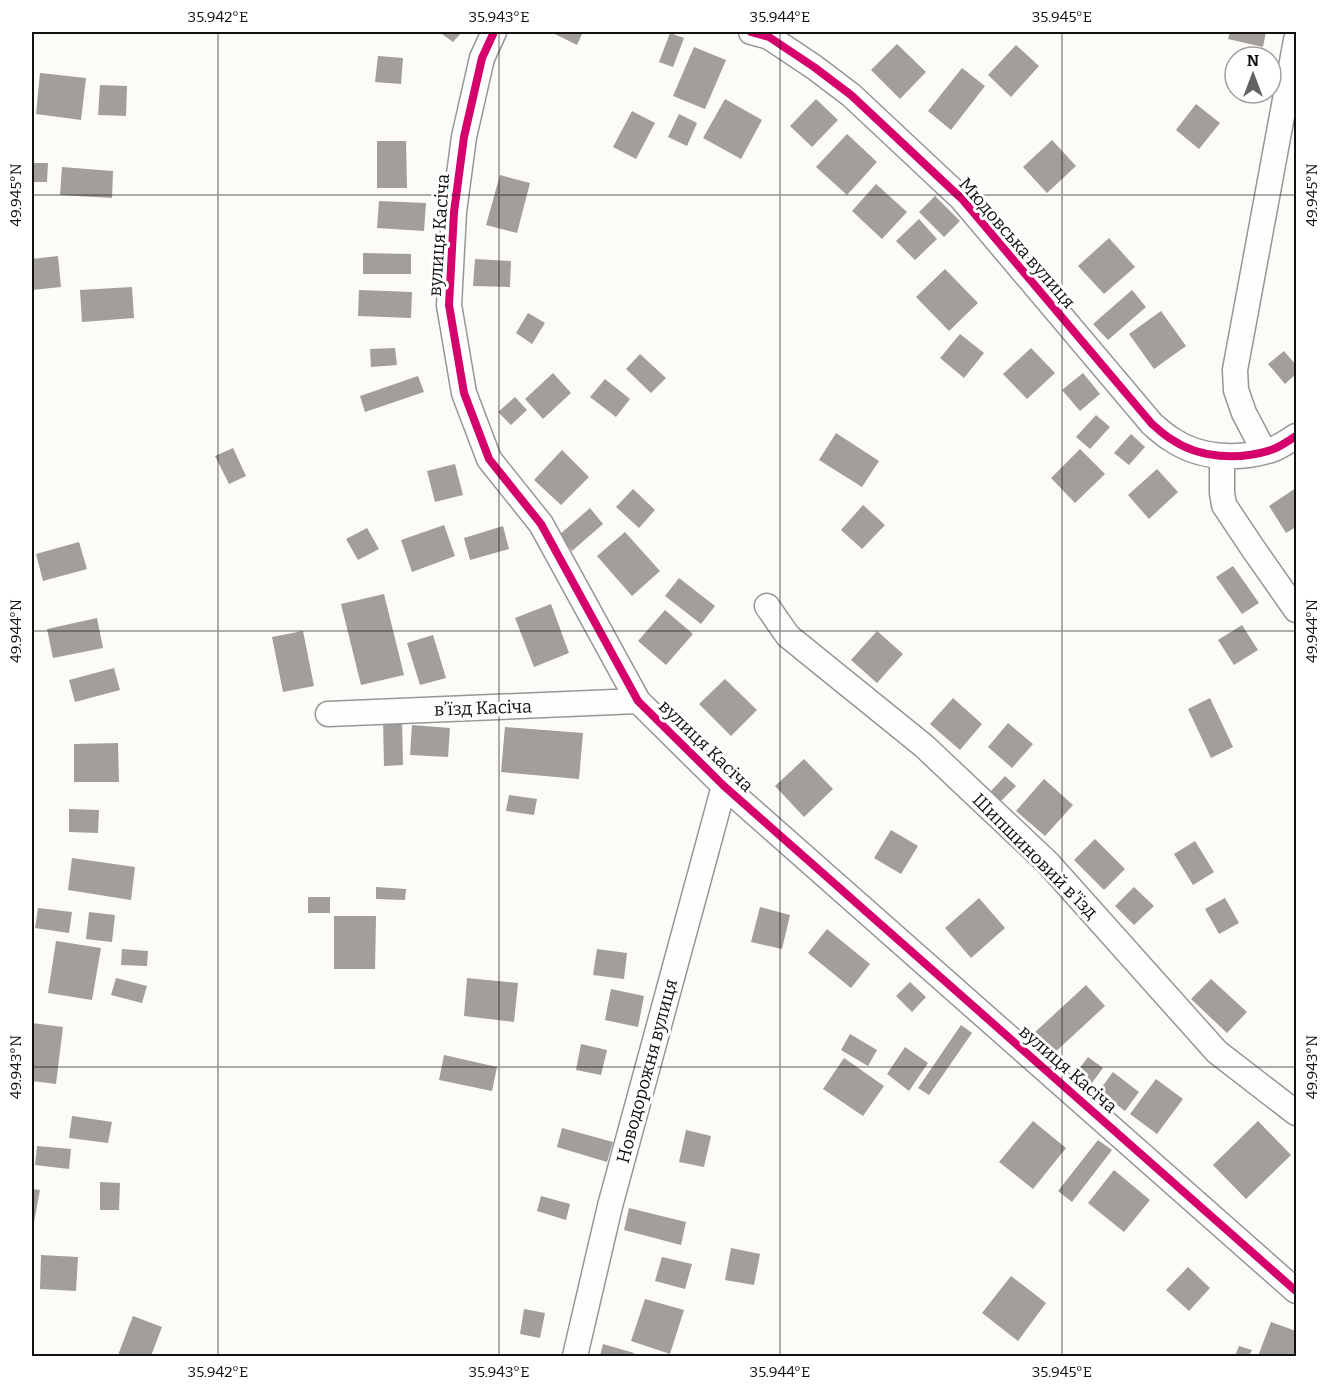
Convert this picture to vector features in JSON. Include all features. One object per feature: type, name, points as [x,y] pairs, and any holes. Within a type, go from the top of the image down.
[{"type":"street","name":"вулиця Касіча","points":[[494,32],[482,58],[464,137],[454,212],[449,305],[464,393],[489,459],[541,524],[638,701],[724,786],[1296,1291]]},
{"type":"street","name":"Мюдовська вулиця","points":[[764,33],[851,95],[962,199],[1152,424],[1172,440],[1196,451],[1222,457],[1248,456],[1273,449],[1296,436]]},
{"type":"street","points":[[1264,451],[1244,413],[1236,390],[1235,370],[1296,40]]},
{"type":"street","points":[[1222,457],[1224,505],[1296,610]]},
{"type":"street","name":"Шипшиновий в'їзд","points":[[768,606],[788,636],[924,746],[1048,863],[1217,1052],[1296,1113]]},
{"type":"street","name":"в’їзд Касіча","points":[[328,714],[638,701]]},
{"type":"street","name":"Новодорожня вулиця","points":[[575,1356],[610,1206],[724,786]]},
{"type":"building","points":[[439,32],[462,32],[453,42]]},
{"type":"building","points":[[554,32],[583,32],[577,45]]},
{"type":"building","points":[[1230,32],[1266,32],[1263,45],[1228,39]]},
{"type":"building","points":[[670,33],[684,38],[673,67],[659,62]]},
{"type":"building","points":[[897,44],[926,72],[900,99],[871,70]]},
{"type":"building","points":[[1016,45],[1039,66],[1011,97],[988,75]]},
{"type":"building","points":[[694,47],[726,60],[705,109],[673,96]]},
{"type":"building","points":[[378,56],[403,58],[401,84],[375,82]]},
{"type":"building","points":[[962,68],[985,86],[951,130],[928,111]]},
{"type":"building","points":[[40,73],[86,78],[81,120],[36,114]]},
{"type":"building","points":[[100,85],[127,86],[126,116],[98,115]]},
{"type":"building","points":[[725,99],[762,120],[741,159],[703,138]]},
{"type":"building","points":[[816,99],[838,120],[812,147],[790,126]]},
{"type":"building","points":[[1196,104],[1220,123],[1199,149],[1176,130]]},
{"type":"building","points":[[632,111],[655,123],[636,159],[613,147]]},
{"type":"building","points":[[679,114],[697,123],[687,146],[668,137]]},
{"type":"building","points":[[847,134],[877,162],[847,195],[816,167]]},
{"type":"building","points":[[1052,140],[1076,166],[1047,193],[1023,167]]},
{"type":"building","points":[[377,141],[406,141],[407,188],[377,188]]},
{"type":"building","points":[[32,163],[48,163],[47,182],[32,182]]},
{"type":"building","points":[[62,167],[113,171],[112,198],[60,195]]},
{"type":"building","points":[[500,175],[530,183],[517,233],[486,225]]},
{"type":"building","points":[[876,184],[907,212],[882,239],[852,211]]},
{"type":"building","points":[[935,196],[960,221],[944,237],[919,212]]},
{"type":"building","points":[[379,201],[426,203],[424,231],[377,228]]},
{"type":"building","points":[[919,219],[937,239],[915,260],[896,241]]},
{"type":"building","points":[[1109,238],[1135,267],[1104,294],[1078,266]]},
{"type":"building","points":[[363,253],[411,254],[411,274],[363,274]]},
{"type":"building","points":[[58,256],[61,287],[32,290],[32,259]]},
{"type":"building","points":[[475,259],[511,261],[510,287],[473,286]]},
{"type":"building","points":[[945,269],[978,303],[949,331],[916,297]]},
{"type":"building","points":[[132,287],[134,318],[82,322],[80,290]]},
{"type":"building","points":[[359,290],[412,292],[411,318],[358,316]]},
{"type":"building","points":[[1132,290],[1146,307],[1108,340],[1093,324]]},
{"type":"building","points":[[1161,311],[1186,346],[1154,369],[1129,334]]},
{"type":"building","points":[[528,313],[545,323],[532,344],[516,333]]},
{"type":"building","points":[[960,334],[984,353],[964,378],[940,358]]},
{"type":"building","points":[[395,348],[397,365],[371,367],[370,349]]},
{"type":"building","points":[[1031,348],[1055,373],[1027,399],[1003,374]]},
{"type":"building","points":[[1284,351],[1296,365],[1296,374],[1285,384],[1268,364]]},
{"type":"building","points":[[640,354],[666,378],[651,393],[626,369]]},
{"type":"building","points":[[553,373],[571,393],[543,419],[525,399]]},
{"type":"building","points":[[1083,373],[1100,394],[1080,411],[1062,390]]},
{"type":"building","points":[[418,376],[424,392],[365,412],[360,396]]},
{"type":"building","points":[[605,379],[630,399],[616,417],[590,397]]},
{"type":"building","points":[[515,397],[527,410],[511,425],[498,412]]},
{"type":"building","points":[[1096,415],[1110,427],[1090,449],[1076,437]]},
{"type":"building","points":[[836,433],[879,461],[862,487],[819,460]]},
{"type":"building","points":[[1131,434],[1145,447],[1129,465],[1114,453]]},
{"type":"building","points":[[233,448],[246,476],[229,484],[215,456]]},
{"type":"building","points":[[1080,449],[1105,474],[1075,503],[1051,478]]},
{"type":"building","points":[[562,450],[589,477],[561,505],[534,480]]},
{"type":"building","points":[[455,464],[463,495],[435,502],[427,471]]},
{"type":"building","points":[[1157,469],[1178,492],[1149,519],[1128,495]]},
{"type":"building","points":[[1296,488],[1296,527],[1286,533],[1269,506]]},
{"type":"building","points":[[633,489],[655,510],[639,528],[616,507]]},
{"type":"building","points":[[863,505],[885,525],[862,549],[841,530]]},
{"type":"building","points":[[590,508],[603,524],[572,551],[559,535]]},
{"type":"building","points":[[444,525],[455,556],[412,572],[401,540]]},
{"type":"building","points":[[503,526],[509,549],[470,560],[464,538]]},
{"type":"building","points":[[367,528],[379,549],[358,560],[346,539]]},
{"type":"building","points":[[625,532],[660,571],[632,596],[597,556]]},
{"type":"building","points":[[79,542],[87,569],[43,581],[36,554]]},
{"type":"building","points":[[1233,566],[1259,603],[1242,614],[1216,577]]},
{"type":"building","points":[[679,578],[715,606],[701,624],[665,596]]},
{"type":"building","points":[[384,594],[404,675],[361,685],[341,604]]},
{"type":"building","points":[[551,604],[569,653],[534,667],[515,618]]},
{"type":"building","points":[[665,610],[693,634],[666,665],[638,641]]},
{"type":"building","points":[[97,618],[103,648],[53,658],[47,629]]},
{"type":"building","points":[[1242,625],[1258,650],[1234,665],[1218,640]]},
{"type":"building","points":[[303,631],[314,686],[283,692],[272,637]]},
{"type":"building","points":[[877,631],[903,654],[877,683],[851,660]]},
{"type":"building","points":[[433,635],[446,678],[420,685],[407,643]]},
{"type":"building","points":[[114,668],[120,690],[75,702],[69,680]]},
{"type":"building","points":[[725,679],[757,710],[731,736],[699,704]]},
{"type":"building","points":[[953,698],[982,724],[960,750],[930,724]]},
{"type":"building","points":[[1210,698],[1233,747],[1211,758],[1188,709]]},
{"type":"building","points":[[383,719],[402,719],[403,765],[384,766]]},
{"type":"building","points":[[1008,723],[1033,744],[1012,768],[988,747]]},
{"type":"building","points":[[412,725],[450,728],[448,757],[410,755]]},
{"type":"building","points":[[505,727],[583,733],[579,779],[501,772]]},
{"type":"building","points":[[118,743],[119,782],[74,782],[74,744]]},
{"type":"building","points":[[804,759],[833,789],[804,817],[775,786]]},
{"type":"building","points":[[1005,776],[1016,786],[1001,801],[991,791]]},
{"type":"building","points":[[1044,779],[1073,805],[1045,836],[1016,811]]},
{"type":"building","points":[[509,795],[537,799],[534,815],[506,811]]},
{"type":"building","points":[[69,809],[99,810],[98,833],[69,832]]},
{"type":"building","points":[[891,830],[918,846],[901,874],[874,858]]},
{"type":"building","points":[[1095,839],[1125,869],[1104,890],[1074,860]]},
{"type":"building","points":[[1195,841],[1214,872],[1193,885],[1174,854]]},
{"type":"building","points":[[72,858],[135,867],[131,900],[68,890]]},
{"type":"building","points":[[376,887],[406,889],[405,900],[376,899]]},
{"type":"building","points":[[1134,887],[1154,906],[1134,925],[1115,906]]},
{"type":"building","points":[[308,897],[330,897],[330,913],[308,913]]},
{"type":"building","points":[[979,898],[1005,928],[971,958],[945,928]]},
{"type":"building","points":[[1225,898],[1239,923],[1219,934],[1205,909]]},
{"type":"building","points":[[760,907],[790,915],[782,949],[751,942]]},
{"type":"building","points":[[38,908],[72,912],[69,933],[35,928]]},
{"type":"building","points":[[89,912],[115,915],[112,942],[86,939]]},
{"type":"building","points":[[334,916],[376,916],[375,969],[334,969]]},
{"type":"building","points":[[827,929],[870,964],[851,988],[808,953]]},
{"type":"building","points":[[56,941],[101,948],[92,1000],[48,993]]},
{"type":"building","points":[[122,949],[148,951],[147,966],[121,965]]},
{"type":"building","points":[[597,949],[627,953],[624,979],[593,975]]},
{"type":"building","points":[[116,978],[147,986],[142,1003],[111,995]]},
{"type":"building","points":[[467,978],[518,983],[514,1022],[464,1016]]},
{"type":"building","points":[[1211,979],[1247,1012],[1227,1033],[1191,999]]},
{"type":"building","points":[[910,982],[926,997],[912,1012],[896,996]]},
{"type":"building","points":[[1086,985],[1105,1006],[1052,1055],[1033,1034]]},
{"type":"building","points":[[611,989],[644,996],[638,1027],[605,1020]]},
{"type":"building","points":[[32,1023],[63,1027],[56,1084],[32,1081]]},
{"type":"building","points":[[961,1025],[972,1033],[929,1095],[918,1088]]},
{"type":"building","points":[[850,1034],[877,1050],[868,1066],[841,1050]]},
{"type":"building","points":[[581,1044],[607,1050],[601,1075],[576,1070]]},
{"type":"building","points":[[905,1047],[928,1063],[909,1091],[887,1074]]},
{"type":"building","points":[[444,1055],[497,1067],[492,1091],[439,1080]]},
{"type":"building","points":[[1088,1057],[1103,1068],[1091,1084],[1076,1073]]},
{"type":"building","points":[[844,1058],[884,1086],[863,1116],[823,1089]]},
{"type":"building","points":[[1113,1072],[1139,1092],[1125,1111],[1099,1091]]},
{"type":"building","points":[[1156,1079],[1183,1099],[1157,1134],[1130,1114]]},
{"type":"building","points":[[72,1116],[112,1122],[108,1143],[69,1138]]},
{"type":"building","points":[[1033,1121],[1066,1148],[1033,1189],[999,1162]]},
{"type":"building","points":[[1258,1121],[1291,1155],[1246,1199],[1213,1165]]},
{"type":"building","points":[[562,1128],[613,1142],[607,1162],[557,1147]]},
{"type":"building","points":[[686,1130],[711,1136],[704,1167],[679,1162]]},
{"type":"building","points":[[1098,1140],[1112,1150],[1072,1202],[1058,1191]]},
{"type":"building","points":[[37,1146],[71,1149],[69,1169],[35,1165]]},
{"type":"building","points":[[1114,1170],[1150,1200],[1124,1232],[1088,1203]]},
{"type":"building","points":[[100,1182],[120,1183],[119,1210],[100,1210]]},
{"type":"building","points":[[32,1189],[40,1190],[34,1222],[32,1221]]},
{"type":"building","points":[[541,1196],[570,1204],[566,1220],[537,1211]]},
{"type":"building","points":[[629,1208],[686,1222],[681,1245],[624,1230]]},
{"type":"building","points":[[731,1248],[760,1254],[754,1285],[725,1280]]},
{"type":"building","points":[[41,1255],[78,1257],[76,1291],[40,1289]]},
{"type":"building","points":[[662,1257],[692,1264],[685,1289],[655,1281]]},
{"type":"building","points":[[1188,1267],[1210,1288],[1189,1311],[1166,1290]]},
{"type":"building","points":[[1011,1276],[1046,1303],[1018,1341],[982,1313]]},
{"type":"building","points":[[645,1299],[684,1310],[670,1354],[631,1341]]},
{"type":"building","points":[[524,1309],[545,1313],[540,1338],[520,1334]]},
{"type":"building","points":[[133,1316],[162,1327],[151,1356],[118,1355]]},
{"type":"building","points":[[1271,1322],[1296,1331],[1296,1356],[1258,1356]]},
{"type":"building","points":[[603,1344],[634,1353],[633,1356],[600,1356]]},
{"type":"building","points":[[1239,1346],[1252,1350],[1249,1356],[1235,1356]]},
{"type":"cycle path","points":[[494,32],[482,58],[464,137],[454,212],[449,305],[464,393],[489,459],[541,524],[638,701],[724,786],[1296,1291]]},
{"type":"cycle path","points":[[751,32],[769,37],[851,95],[962,199],[1152,424],[1166,436],[1194,451],[1220,456],[1246,455],[1271,450],[1296,436]]}]
